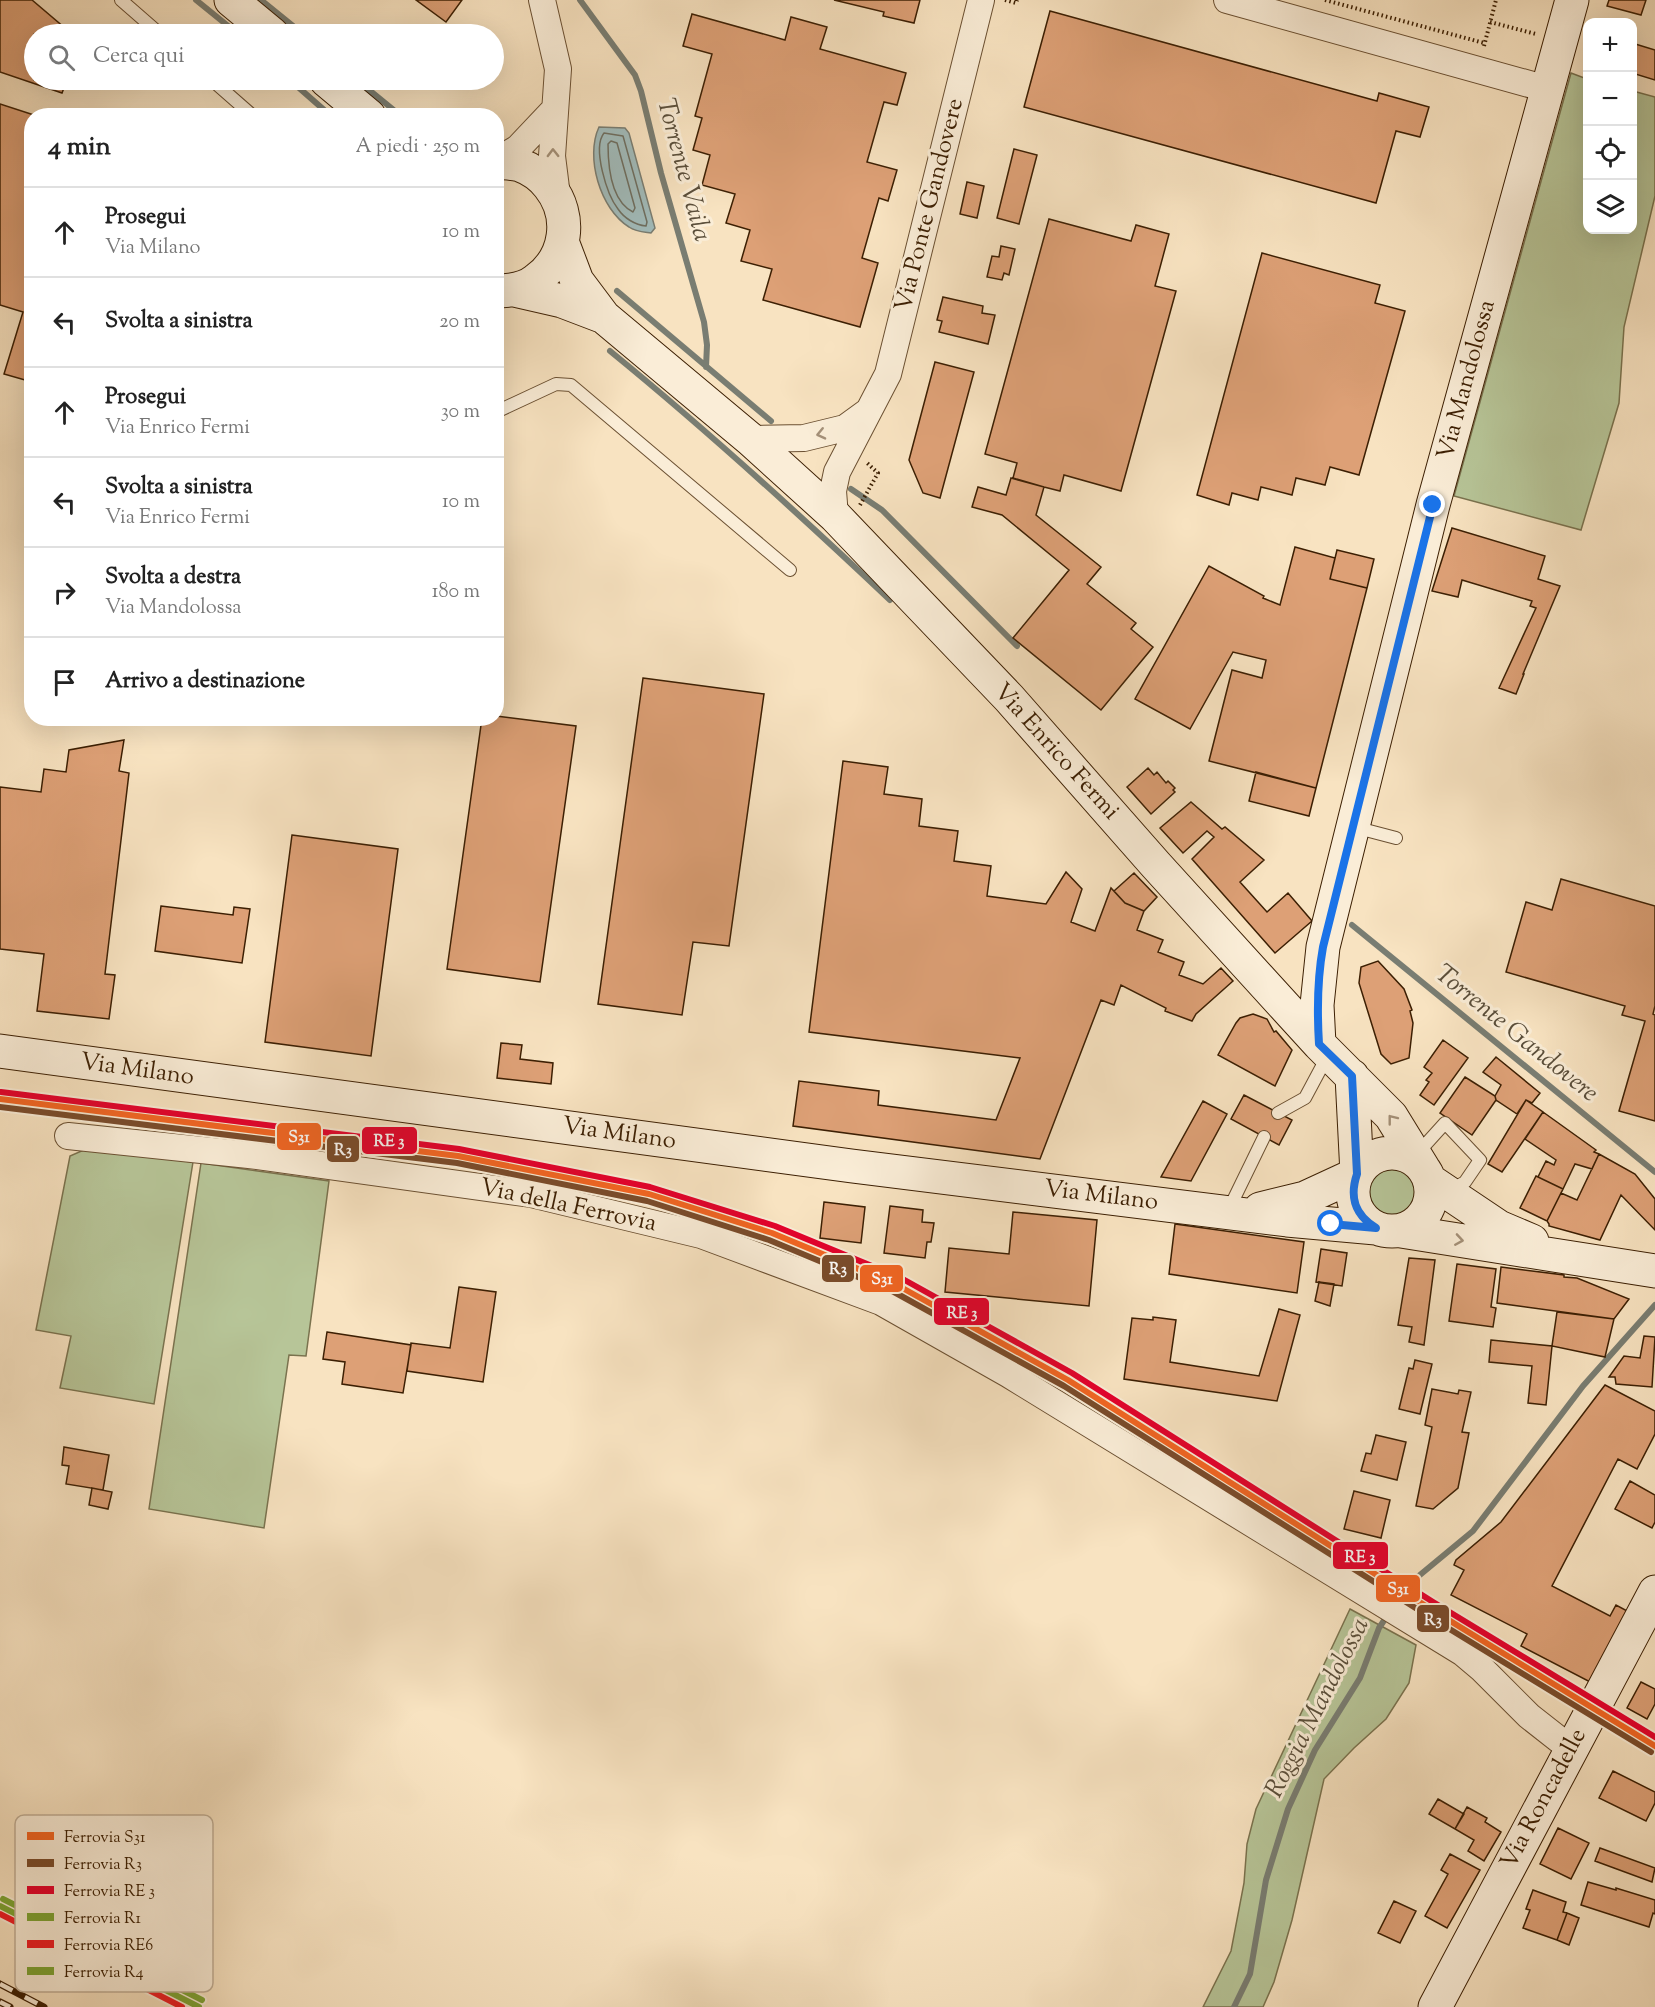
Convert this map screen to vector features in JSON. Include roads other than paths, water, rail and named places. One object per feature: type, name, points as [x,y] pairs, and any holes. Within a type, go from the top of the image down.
[{"type":"main road","points":[[231,0],[260,24]]},
{"type":"main road","name":"Via Mandolossa","points":[[1323,1049],[1317,1005],[1319,970],[1350,837],[1433,505],[1572,0]]},
{"type":"main road","points":[[338,90],[359,108]]},
{"type":"main road","points":[[504,163],[520,165],[542,177],[557,196],[565,220],[563,244],[553,266],[535,282],[504,291]]},
{"type":"main road","points":[[563,244],[577,281],[604,317]]},
{"type":"main road","points":[[504,292],[562,301],[604,317]]},
{"type":"main road","name":"Via Enrico Fermi","points":[[604,317],[750,439],[847,512],[1156,866],[1323,1049],[1391,1116],[1429,1174]]},
{"type":"main road","name":"Via Milano","points":[[0,1051],[840,1164],[1389,1230],[1575,1258]]},
{"type":"main road","points":[[1352,1076],[1357,1174]]},
{"type":"main road","points":[[1429,1174],[1431,1192],[1429,1205],[1423,1216],[1413,1225],[1389,1230],[1365,1221],[1357,1211],[1353,1199],[1353,1186],[1357,1174],[1365,1163],[1376,1156],[1388,1153],[1401,1154],[1413,1159],[1429,1174],[1502,1229],[1575,1258],[1655,1271]]},
{"type":"main road","name":"Via Milano","points":[[1233,1212],[1276,1206],[1305,1198],[1357,1174]]},
{"type":"main road","name":"Via Roncadelle","points":[[1435,2007],[1655,1592]]},
{"type":"street","points":[[542,0],[558,69],[552,156],[557,196]]},
{"type":"street","name":"Via Ponte Gandovere","points":[[847,512],[833,491],[837,472],[888,375],[981,0]]},
{"type":"street","points":[[1227,0],[1547,89]]},
{"type":"street","points":[[504,157],[518,148],[554,110]]},
{"type":"street","name":"Via Ponte Gandovere","points":[[750,439],[804,438],[846,428],[872,408]]},
{"type":"street","name":"Via della Ferrovia","points":[[68,1136],[249,1155],[531,1194],[701,1235],[881,1302],[1008,1374],[1462,1653],[1482,1669],[1529,1716],[1571,1749]]},
{"type":"lane","points":[[121,0],[149,24]]},
{"type":"lane","points":[[223,90],[244,108]]},
{"type":"lane","points":[[504,408],[556,384],[570,384],[790,570]]},
{"type":"lane","points":[[1350,837],[1396,838]]},
{"type":"lane","points":[[1278,1113],[1305,1098],[1323,1049]]},
{"type":"lane","points":[[1233,1212],[1264,1137]]},
{"type":"water","points":[[599,127],[625,128],[629,133],[655,228],[651,233],[629,227],[610,208],[603,195],[598,182],[594,153]]},
{"type":"waterway","points":[[196,0],[226,24]]},
{"type":"waterway","name":"Torrente Gandovere","points":[[261,0],[291,24]]},
{"type":"waterway","name":"Torrente Vaila","points":[[580,0],[635,75],[641,91],[661,173],[704,322],[707,345],[706,367]]},
{"type":"waterway","points":[[301,90],[322,108]]},
{"type":"waterway","name":"Torrente Gandovere","points":[[369,90],[391,108]]},
{"type":"waterway","name":"Torrente Gandovere","points":[[617,291],[771,421]]},
{"type":"waterway","points":[[610,351],[752,473],[890,600]]},
{"type":"waterway","name":"Torrente Gandovere","points":[[851,489],[882,510],[1017,646]]},
{"type":"waterway","name":"Torrente Gandovere","points":[[1352,925],[1655,1172]]},
{"type":"waterway","name":"Roggia Mandolossa","points":[[1395,1605],[1409,1584],[1473,1531],[1583,1386],[1655,1305]]},
{"type":"waterway","name":"Roggia Mandolossa","points":[[1234,2007],[1250,1974],[1266,1880],[1288,1809],[1315,1750],[1360,1678],[1379,1628],[1389,1613]]},
{"type":"railway","points":[[0,1984],[15,1992]]},
{"type":"railway","points":[[15,1992],[44,2007]]},
{"type":"railway","points":[[0,2002],[10,2007]]},
{"type":"rail line","name":"S31","points":[[0,1099],[458,1156],[649,1194],[772,1233],[897,1285],[1068,1380],[1429,1608],[1655,1746]]},
{"type":"rail line","name":"R3","points":[[0,1107],[457,1163],[647,1201],[769,1240],[894,1292],[1064,1386],[1425,1614],[1651,1752]]},
{"type":"rail line","name":"R4","points":[[3,1899],[15,1905]]},
{"type":"rail line","name":"R1","points":[[0,1906],[15,1914]]},
{"type":"rail line","name":"RE6","points":[[0,1914],[15,1922]]},
{"type":"rail line","name":"RE6","points":[[153,1992],[182,2007]]},
{"type":"rail line","name":"R1","points":[[169,1992],[199,2007]]},
{"type":"rail line","name":"R4","points":[[186,1992],[202,2000]]}]
